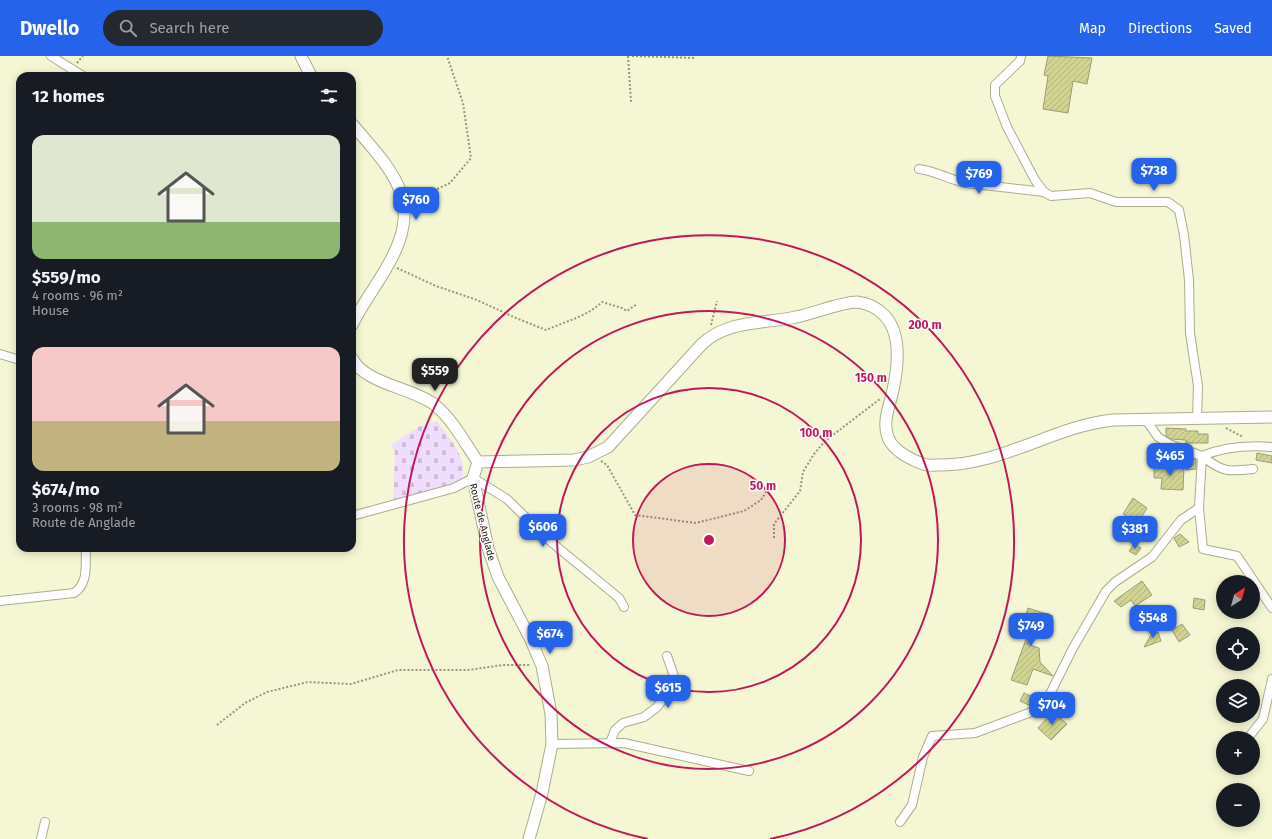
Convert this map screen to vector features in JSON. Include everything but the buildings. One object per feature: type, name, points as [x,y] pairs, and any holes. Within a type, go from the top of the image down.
[{"type":"street","points":[[51,56],[77,72]]},
{"type":"street","points":[[301,56],[309,72]]},
{"type":"street","points":[[1021,56],[1020,61],[996,84],[995,96],[1008,127],[1035,180],[1044,192]]},
{"type":"street","points":[[356,129],[387,164],[399,184],[404,205],[403,233],[389,264],[356,318]]},
{"type":"street","points":[[919,169],[934,171],[966,183],[1044,192],[1051,196],[1090,194],[1116,202],[1168,202],[1179,210],[1184,235],[1189,280],[1190,333],[1198,386],[1197,419]]},
{"type":"street","points":[[478,462],[574,460],[595,454],[608,447],[711,336],[731,327],[796,318],[855,302],[867,303],[878,309],[887,318],[894,331],[897,350],[894,389],[886,417],[887,435],[892,445],[904,454],[925,465],[956,465],[1006,453],[1097,421],[1272,417]]},
{"type":"street","points":[[0,354],[16,359]]},
{"type":"street","points":[[356,362],[371,376],[434,404],[444,414],[478,462]]},
{"type":"street","points":[[1146,420],[1158,437],[1169,444],[1202,456],[1222,470],[1232,472],[1253,469]]},
{"type":"street","points":[[1202,456],[1218,449],[1262,446],[1272,447]]},
{"type":"street","points":[[1202,456],[1199,508],[1203,549],[1238,556],[1272,608]]},
{"type":"street","points":[[356,515],[454,488],[473,478],[478,462]]},
{"type":"street","points":[[473,478],[507,499],[550,541],[619,598],[624,607]]},
{"type":"street","name":"Route de Anglade","points":[[473,478],[488,548],[498,577],[530,638],[542,666],[551,714],[552,744],[542,793],[529,839]]},
{"type":"street","points":[[900,822],[912,805],[923,757],[932,736],[975,733],[1034,711],[1046,702],[1073,648],[1106,590],[1114,582],[1152,557],[1181,520],[1199,508]]},
{"type":"street","points":[[0,601],[74,593],[82,588],[85,580],[86,552]]},
{"type":"street","points":[[610,743],[615,730],[623,723],[644,717],[657,707],[673,686],[675,679],[666,656]]},
{"type":"street","points":[[1254,731],[1263,719],[1272,679]]},
{"type":"street","points":[[552,744],[610,743],[636,745],[749,771]]},
{"type":"street","points":[[41,839],[45,822]]},
{"type":"path","points":[[404,205],[450,183],[471,158],[463,103],[447,56]]},
{"type":"path","points":[[628,56],[631,102]]},
{"type":"path","points":[[632,56],[696,58]]},
{"type":"path","points":[[389,264],[436,286],[478,300],[546,330],[597,308],[602,302],[622,308],[626,311],[637,304]]},
{"type":"path","points":[[711,336],[711,320],[717,301]]},
{"type":"path","points":[[774,538],[774,524],[800,491],[803,472],[814,454],[825,441],[894,389]]},
{"type":"path","points":[[1222,418],[1226,428],[1262,446]]},
{"type":"path","points":[[595,454],[602,464],[607,466],[635,515],[696,523],[744,511],[762,500],[766,492]]},
{"type":"path","points":[[217,725],[245,703],[266,692],[308,682],[351,684],[398,670],[468,670],[503,665],[542,666]]},
{"type":"green space","points":[[437,421],[453,443],[461,459],[463,476],[460,484],[393,502],[395,452],[391,445],[418,427]]}]
